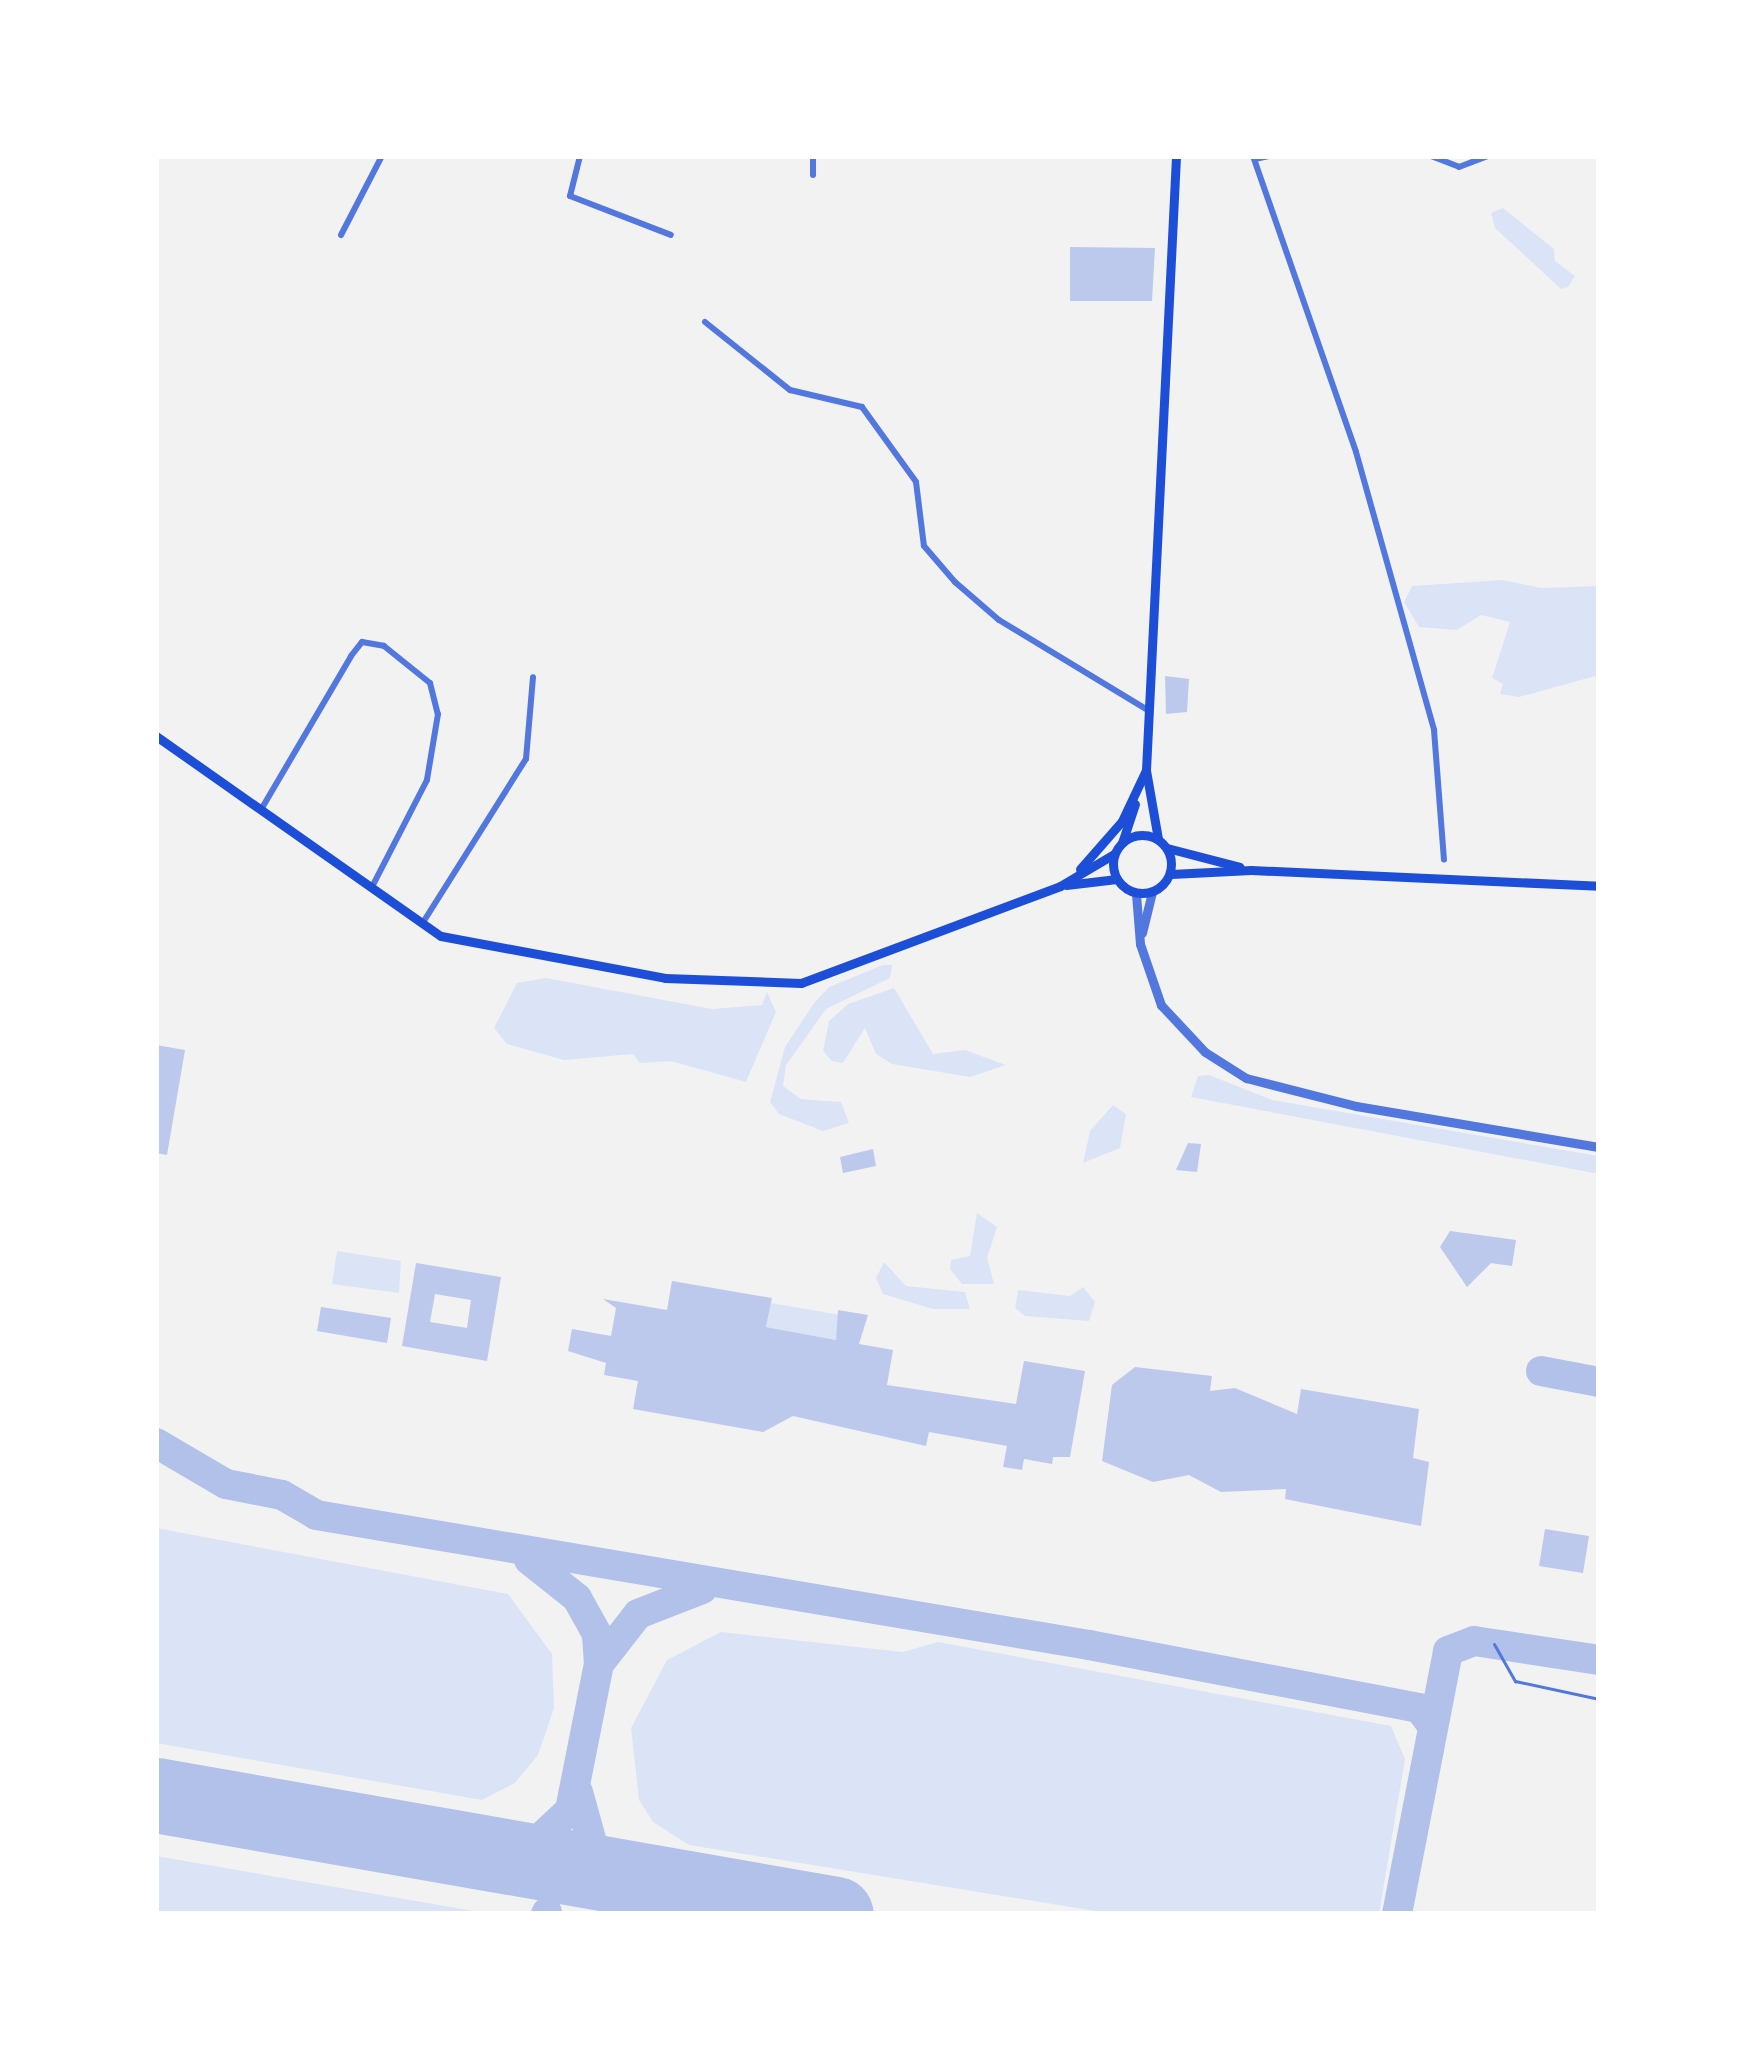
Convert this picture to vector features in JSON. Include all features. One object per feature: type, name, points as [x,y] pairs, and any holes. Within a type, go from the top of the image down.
[{"type":"main road","points":[[1176,156],[1146,770],[1158,839],[1167,848],[1251,870]]},
{"type":"main road","points":[[156,736],[422,926],[485,949],[665,978],[762,986],[836,971],[1061,886],[1114,854],[1146,770]]},
{"type":"main road","points":[[1061,886],[1107,841],[1146,770]]},
{"type":"main road","points":[[1122,843],[1158,839]]},
{"type":"main road","points":[[1167,848],[1171,874]]},
{"type":"main road","points":[[1114,854],[1117,879],[1136,894],[1152,892],[1171,874],[1251,870],[1599,886]]},
{"type":"main road","points":[[1061,886],[1117,879]]},
{"type":"street","points":[[341,235],[382,156]]},
{"type":"street","points":[[580,156],[570,196],[671,235]]},
{"type":"street","points":[[813,156],[813,175]]},
{"type":"street","points":[[1269,156],[1254,158],[1357,452],[1434,730],[1444,860]]},
{"type":"street","points":[[1431,156],[1459,166],[1488,156]]},
{"type":"street","points":[[705,322],[790,390],[862,407],[916,482],[924,546],[955,582],[999,620],[1149,710]]},
{"type":"street","points":[[261,811],[351,656],[362,642],[384,646],[430,683],[438,714],[427,780],[370,890]]},
{"type":"street","points":[[422,926],[526,759],[532,677]]},
{"type":"street","points":[[1140,944],[1152,892]]},
{"type":"street","points":[[1136,894],[1140,944],[1161,1005],[1205,1052],[1246,1078],[1356,1106],[1599,1147]]},
{"type":"lane","points":[[1494,1643],[1515,1681],[1599,1700]]},
{"type":"shaded area","points":[[1503,208],[1554,249],[1555,261],[1575,276],[1568,287],[1561,289],[1495,228],[1491,213]]},
{"type":"shaded area","points":[[1502,580],[1542,588],[1599,586],[1599,675],[1519,697],[1500,694],[1503,684],[1492,678],[1510,622],[1481,615],[1457,630],[1419,627],[1404,602],[1412,586]]},
{"type":"shaded area","points":[[892,965],[890,978],[826,1009],[786,1065],[783,1086],[801,1099],[841,1102],[849,1123],[823,1131],[779,1114],[770,1102],[785,1047],[814,1003],[829,987]]},
{"type":"shaded area","points":[[546,978],[712,1009],[762,1005],[767,992],[776,1012],[746,1082],[671,1061],[640,1063],[633,1054],[564,1060],[507,1044],[494,1028],[517,983]]},
{"type":"shaded area","points":[[894,988],[933,1054],[965,1050],[1006,1065],[970,1077],[892,1064],[876,1054],[865,1028],[843,1063],[832,1061],[823,1051],[829,1021],[848,1004]]},
{"type":"shaded area","points":[[1209,1075],[1272,1100],[1599,1156],[1599,1174],[1191,1097],[1198,1076]]},
{"type":"shaded area","points":[[1113,1105],[1126,1114],[1120,1148],[1083,1163],[1090,1131]]},
{"type":"shaded area","points":[[977,1213],[997,1227],[987,1258],[994,1284],[962,1284],[950,1269],[951,1260],[970,1256]]},
{"type":"shaded area","points":[[337,1251],[401,1261],[399,1293],[332,1284]]},
{"type":"shaded area","points":[[884,1262],[906,1286],[965,1292],[970,1309],[933,1309],[883,1294],[876,1278]]},
{"type":"shaded area","points":[[1083,1287],[1095,1302],[1089,1321],[1025,1316],[1015,1308],[1018,1290],[1070,1296]]},
{"type":"shaded area","points":[[771,1303],[841,1315],[836,1340],[766,1327]]},
{"type":"shaded area","points":[[156,1528],[508,1594],[552,1654],[554,1708],[538,1755],[515,1783],[482,1800],[156,1743]]},
{"type":"shaded area","points":[[721,1632],[903,1652],[938,1642],[1391,1726],[1405,1759],[1379,1914],[1114,1914],[689,1845],[653,1822],[639,1800],[631,1728],[667,1660]]},
{"type":"shaded area","points":[[156,1856],[491,1914],[156,1914]]},
{"type":"building","points":[[1070,247],[1155,248],[1152,301],[1070,301]]},
{"type":"building","points":[[1165,676],[1189,679],[1187,712],[1166,714]]},
{"type":"building","points":[[156,1045],[185,1050],[167,1155],[156,1153]]},
{"type":"building","points":[[1188,1143],[1201,1144],[1197,1172],[1176,1170]]},
{"type":"building","points":[[873,1149],[876,1166],[843,1173],[840,1157]]},
{"type":"building","points":[[1450,1231],[1516,1240],[1512,1266],[1491,1263],[1467,1287],[1440,1247]]},
{"type":"building","points":[[416,1263],[501,1277],[487,1361],[402,1346]],"holes":[[[435,1294],[471,1300],[467,1328],[430,1322]]]},
{"type":"building","points":[[672,1281],[772,1298],[766,1327],[836,1340],[838,1310],[868,1315],[859,1344],[893,1350],[887,1385],[1016,1404],[1024,1361],[1085,1371],[1070,1457],[1053,1457],[1052,1464],[1024,1459],[1022,1470],[1003,1467],[1007,1446],[929,1432],[926,1446],[793,1416],[763,1432],[633,1409],[638,1381],[604,1375],[606,1363],[568,1351],[572,1329],[611,1336],[616,1308],[603,1299],[667,1310]]},
{"type":"building","points":[[321,1307],[391,1318],[387,1343],[317,1331]]},
{"type":"building","points":[[1135,1367],[1212,1376],[1210,1391],[1235,1388],[1297,1414],[1301,1389],[1419,1409],[1413,1458],[1429,1462],[1421,1526],[1285,1499],[1286,1489],[1221,1492],[1189,1475],[1153,1482],[1102,1461],[1112,1385]]},
{"type":"building","points":[[1545,1529],[1589,1536],[1583,1573],[1539,1566]]},
{"type":"taxiway","points":[[1541,1371],[1599,1382]]},
{"type":"taxiway","points":[[156,1443],[226,1484],[282,1495],[316,1515],[1089,1645],[1419,1708],[1432,1725]]},
{"type":"taxiway","points":[[496,1853],[535,1843],[570,1810],[599,1664],[597,1634],[577,1598],[529,1560]]},
{"type":"taxiway","points":[[599,1664],[638,1614],[702,1589]]},
{"type":"taxiway","points":[[1397,1914],[1448,1651],[1474,1641],[1599,1660]]},
{"type":"taxiway","points":[[578,1792],[593,1846],[645,1880]]},
{"type":"runway","points":[[156,1795],[836,1914]]}]
